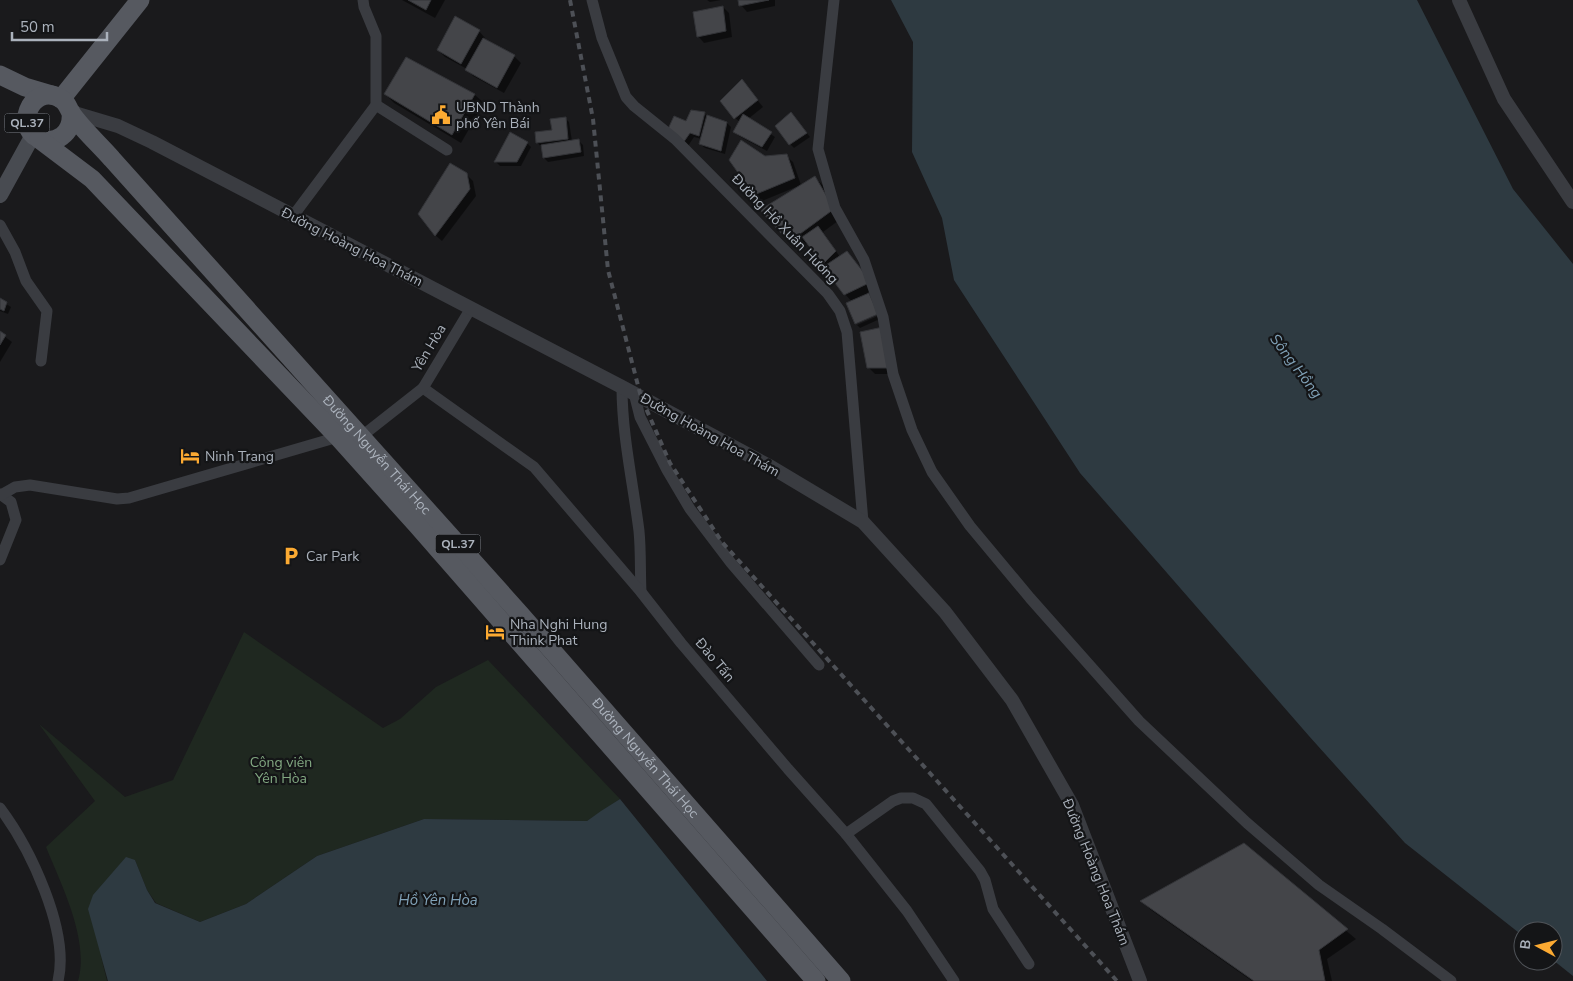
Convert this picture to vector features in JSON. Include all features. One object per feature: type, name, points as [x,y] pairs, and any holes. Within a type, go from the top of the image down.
[{"type":"main road","points":[[62,102],[140,0]]},
{"type":"main road","name":"QL.37","points":[[1,76],[62,102],[71,123],[68,130],[63,135],[50,141],[33,132],[17,98],[1,76]]},
{"type":"main road","name":"QL.37","points":[[33,132],[27,112],[32,102],[42,96],[62,102]]},
{"type":"main road","name":"Đường Nguyễn Thái Học","points":[[62,102],[362,436],[841,981]]},
{"type":"main road","points":[[0,195],[33,132]]},
{"type":"main road","name":"Đường Nguyễn Thái Học","points":[[33,132],[92,179],[338,437],[443,554],[816,981]]},
{"type":"street","points":[[293,216],[376,105],[376,36],[364,7],[364,0]]},
{"type":"street","name":"Đường Hồ Xuân Hương","points":[[592,0],[602,38],[626,97],[634,106],[675,139],[828,294],[840,312],[847,332],[863,522]]},
{"type":"street","points":[[834,0],[818,149],[835,208],[864,260],[883,317],[893,374],[912,430],[932,472],[970,526],[1030,598],[1139,721],[1247,823],[1319,885],[1452,981]]},
{"type":"street","points":[[1459,0],[1504,99],[1573,202]]},
{"type":"street","name":"Đường Hoàng Hoa Thám","points":[[62,102],[94,118],[118,126],[628,390],[771,467],[863,522],[945,612],[1012,700],[1072,805],[1138,980]]},
{"type":"street","points":[[376,105],[447,150]]},
{"type":"street","points":[[0,225],[26,281],[47,311],[41,361]]},
{"type":"street","name":"Yên Hòa","points":[[362,436],[423,388],[471,308]]},
{"type":"street","name":"Đào Tấn","points":[[423,388],[534,468],[641,592],[681,643],[788,769],[846,834],[907,911],[954,981]]},
{"type":"street","points":[[628,390],[624,437],[639,533],[641,592]]},
{"type":"street","points":[[628,390],[667,470],[690,509],[731,563],[819,665]]},
{"type":"street","points":[[0,560],[16,520],[11,502],[0,495],[15,487],[30,485],[117,499],[129,498],[338,437]]},
{"type":"street","points":[[846,834],[893,801],[909,797],[926,804],[980,871],[985,880],[993,909],[1029,964]]},
{"type":"street","points":[[0,808],[38,874],[58,932],[60,973],[58,981]]},
{"type":"green space","name":"Công viên Yên Hòa","points":[[244,632],[383,728],[400,719],[436,687],[488,660],[620,799],[587,821],[424,819],[317,856],[246,904],[200,922],[156,903],[147,890],[135,860],[108,981],[100,953],[107,981],[78,981],[81,965],[77,931],[66,895],[46,847],[95,801],[39,724],[125,797],[173,780]]},
{"type":"water","name":"Sông Hồng","points":[[891,0],[1417,0],[1513,189],[1573,264],[1573,976],[1563,968],[1563,921],[1513,921],[1513,928],[1405,843],[1309,736],[1080,473],[954,280],[942,218],[912,152],[913,42]]},
{"type":"water","name":"Hồ Yên Hòa","points":[[620,799],[767,981],[108,981],[88,909],[93,895],[126,857],[135,860],[147,890],[155,903],[200,922],[246,904],[317,856],[424,819],[587,821]]},
{"type":"building","points":[[408,0],[431,0],[426,10]]},
{"type":"building","points":[[738,0],[769,0],[739,6]]},
{"type":"building","points":[[723,6],[726,31],[697,37],[693,12]]},
{"type":"building","points":[[455,16],[480,30],[461,64],[437,50]]},
{"type":"building","points":[[483,38],[515,55],[497,88],[465,70]]},
{"type":"building","name":"UBND Thành phố Yên Bái","points":[[406,57],[475,94],[452,135],[384,94]]},
{"type":"building","points":[[742,79],[758,100],[734,119],[720,101]]},
{"type":"building","points":[[691,110],[705,112],[699,136],[690,133],[683,143],[668,129],[674,116],[686,121]]},
{"type":"building","points":[[791,112],[807,133],[789,145],[775,126]]},
{"type":"building","points":[[743,114],[772,132],[762,147],[733,132]]},
{"type":"building","points":[[707,115],[727,122],[721,151],[699,144]]},
{"type":"building","points":[[566,117],[568,139],[536,143],[535,132],[552,130],[550,119]]},
{"type":"building","points":[[510,132],[528,142],[517,162],[494,162]]},
{"type":"building","points":[[579,139],[581,152],[543,158],[541,145]]},
{"type":"building","points":[[741,140],[765,156],[787,154],[795,178],[754,195],[729,160]]},
{"type":"building","points":[[450,163],[467,173],[470,189],[435,236],[418,214]]},
{"type":"building","points":[[815,176],[834,209],[789,242],[760,210]]},
{"type":"building","points":[[818,226],[836,251],[823,264],[802,237]]},
{"type":"building","points":[[847,251],[871,282],[844,295],[823,267]]},
{"type":"building","points":[[869,293],[878,314],[855,324],[846,303]]},
{"type":"building","points":[[0,298],[7,302],[4,311],[0,309]]},
{"type":"building","points":[[883,327],[891,368],[867,368],[860,332]]},
{"type":"building","points":[[0,331],[6,335],[0,345]]},
{"type":"building","points":[[1244,843],[1348,929],[1319,950],[1325,981],[1254,981],[1140,901]]},
{"type":"railway","points":[[570,0],[593,119],[608,270],[641,397],[670,463],[722,542],[1117,981]]},
{"type":"place","name":"UBND Thành phố Yên Bái","points":[[441,115]]},
{"type":"place","name":"Ninh Trang","points":[[190,456]]},
{"type":"place","name":"Car Park","points":[[291,556]]},
{"type":"place","name":"Nha Nghi Hung Think Phat","points":[[495,632]]}]
